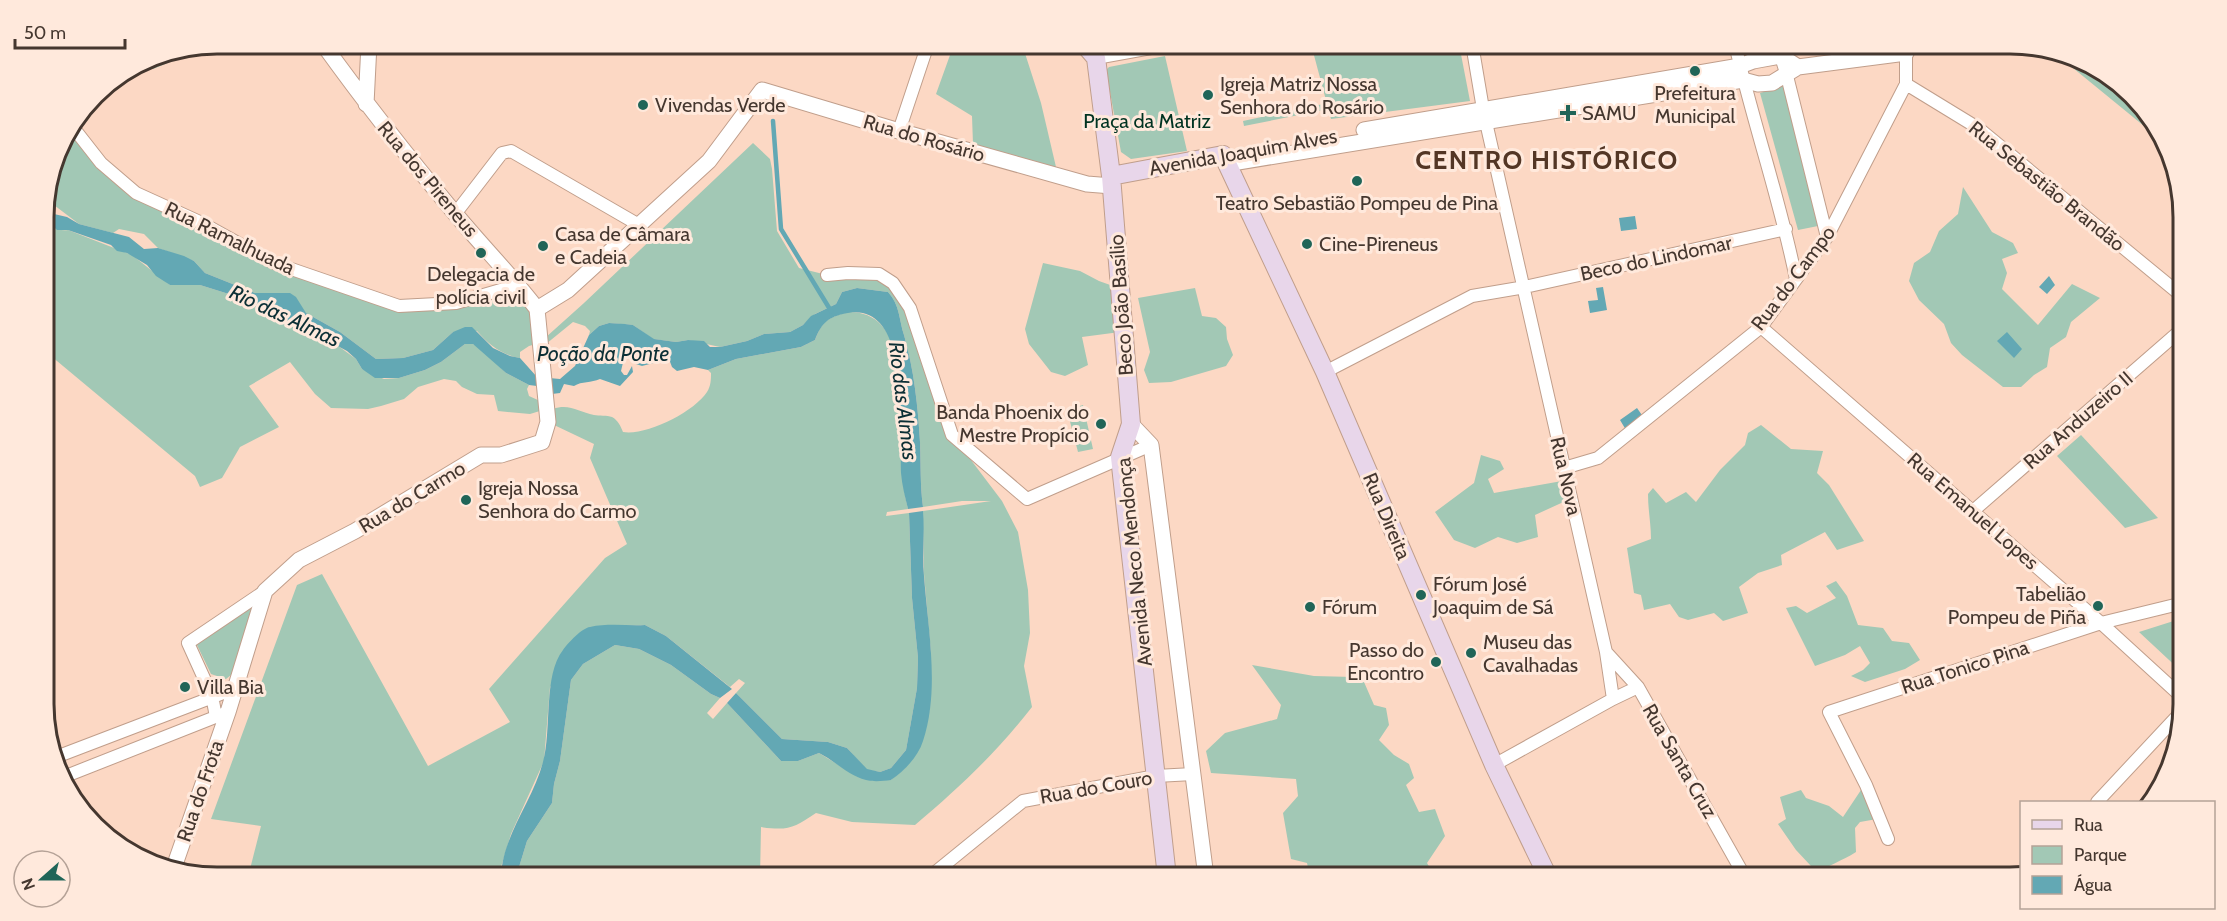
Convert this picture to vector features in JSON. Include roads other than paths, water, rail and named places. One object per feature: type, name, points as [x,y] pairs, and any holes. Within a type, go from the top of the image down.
[{"type":"main road","points":[[1093,54],[1096,58]]},
{"type":"main road","name":"Beco João Basílio","points":[[1096,58],[1112,181],[1131,423]]},
{"type":"main road","name":"Avenida Joaquim Alves","points":[[1112,181],[1225,160]]},
{"type":"main road","name":"Rua Direita","points":[[1225,160],[1325,372],[1494,765],[1543,867]]},
{"type":"main road","name":"Avenida Neco Mendonça","points":[[1131,423],[1120,458],[1166,867]]},
{"type":"street","name":"Rua dos Pireneus","points":[[330,54],[366,104],[455,214],[537,309]]},
{"type":"street","points":[[366,104],[368,54]]},
{"type":"street","points":[[899,132],[925,54]]},
{"type":"street","points":[[1096,58],[1118,54]]},
{"type":"street","name":"Rua Nova","points":[[1474,54],[1485,115],[1606,652],[1613,699]]},
{"type":"street","points":[[1737,54],[1786,229],[1796,279]]},
{"type":"street","name":"Avenida Joaquim Alves","points":[[1225,160],[1742,73],[1753,61],[1770,54]]},
{"type":"street","name":"Avenida Joaquim Alves","points":[[1782,54],[1793,71]]},
{"type":"street","name":"Avenida Joaquim Alves","points":[[1742,73],[1758,84],[1772,83],[1793,71],[1878,54]]},
{"type":"street","name":"Rua do Campo","points":[[1564,468],[1598,458],[1761,327],[1827,237],[1906,84],[1908,54]]},
{"type":"street","points":[[1793,71],[1827,237]]},
{"type":"street","name":"Rua Sebastião Brandão","points":[[1906,84],[1978,128],[2173,289]]},
{"type":"street","name":"Rua do Rosário","points":[[639,225],[709,161],[762,90],[899,132],[1087,184],[1112,181]]},
{"type":"street","name":"Rua Ramalhuada","points":[[77,133],[101,163],[136,193],[202,223],[274,263],[399,306],[456,303],[518,285]]},
{"type":"street","points":[[455,214],[502,153],[511,151],[639,225],[568,290],[537,309]]},
{"type":"street","name":"Beco do Lindomar","points":[[1325,372],[1472,296],[1525,287],[1786,229]]},
{"type":"street","points":[[827,275],[879,274],[893,283],[910,308],[952,435],[1027,500],[1151,445]]},
{"type":"street","name":"Rua do Carmo","points":[[265,591],[299,560],[355,531],[481,455],[501,455],[542,442],[548,422],[537,309]]},
{"type":"street","name":"Rua Emanuel Lopes","points":[[1761,327],[2173,688]]},
{"type":"street","name":"Rua Anduzeiro II","points":[[1973,511],[2173,337]]},
{"type":"street","name":"Avenida Neco Mendonça","points":[[1131,423],[1151,445],[1205,867]]},
{"type":"street","points":[[71,775],[222,714],[234,689],[265,591]]},
{"type":"street","points":[[222,714],[188,643],[265,591]]},
{"type":"street","name":"Rua Tonico Pina","points":[[1888,838],[1866,784],[1830,712],[2101,623],[2173,605]]},
{"type":"street","name":"Rua Santa Cruz","points":[[1606,652],[1638,687],[1739,867]]},
{"type":"street","points":[[1494,765],[1638,687]]},
{"type":"street","points":[[63,755],[234,689]]},
{"type":"street","name":"Rua do Frota","points":[[176,861],[222,714]]},
{"type":"street","points":[[2098,801],[2172,721]]},
{"type":"street","name":"Rua do Couro","points":[[942,867],[1023,801],[1155,776],[1193,774]]},
{"type":"water","name":"Rio das Almas","points":[[54,214],[67,217],[79,224],[129,237],[144,249],[158,248],[184,256],[194,261],[205,273],[255,293],[290,293],[296,297],[306,313],[340,332],[376,359],[403,358],[433,350],[453,332],[472,327],[493,348],[520,358],[537,377],[537,386],[529,385],[506,373],[473,344],[465,344],[441,362],[425,370],[399,378],[375,378],[362,369],[347,351],[308,330],[268,315],[248,300],[200,285],[170,285],[156,276],[147,265],[127,253],[117,251],[111,245],[68,230],[57,230],[54,227]]},
{"type":"water","points":[[1635,216],[1637,229],[1621,231],[1619,218]]},
{"type":"water","points":[[2049,276],[2055,285],[2047,294],[2039,287]]},
{"type":"water","points":[[1603,287],[1607,310],[1590,313],[1588,301],[1598,300],[1596,288]]},
{"type":"water","points":[[857,288],[888,292],[897,307],[915,388],[923,507],[908,509],[903,486],[898,372],[892,346],[882,325],[866,314],[843,314],[828,320],[815,340],[801,347],[736,359],[708,370],[694,367],[677,371],[672,367],[669,359],[642,366],[636,364],[652,359],[651,355],[638,352],[628,353],[625,354],[621,371],[627,375],[632,366],[633,372],[620,386],[600,379],[574,386],[564,384],[560,393],[552,394],[549,378],[560,379],[575,366],[589,335],[599,326],[609,323],[633,325],[654,339],[676,342],[704,341],[710,347],[720,347],[747,341],[764,334],[790,332],[803,325],[811,316],[836,304],[842,292]]},
{"type":"water","points":[[2007,332],[2022,349],[2014,358],[1997,341]]},
{"type":"water","points":[[1637,408],[1644,418],[1626,430],[1620,420]]},
{"type":"water","points":[[923,511],[923,568],[932,680],[928,721],[918,753],[891,780],[882,781],[860,778],[819,753],[798,761],[781,761],[727,703],[736,693],[782,739],[828,742],[847,748],[867,769],[880,772],[891,768],[906,750],[917,688],[918,658],[912,598],[909,513]]},
{"type":"water","points":[[604,625],[645,625],[666,636],[732,689],[720,698],[671,665],[639,649],[615,645],[583,664],[571,680],[552,803],[527,841],[519,867],[502,867],[512,833],[543,762],[550,688],[557,661],[563,650],[579,633],[587,628]]},
{"type":"waterway","points":[[773,121],[781,229],[831,311]]},
{"type":"place","name":"Prefeitura Municipal","points":[[1695,71]]},
{"type":"place","name":"Igreja Matriz Nossa Senhora do Rosário","points":[[1208,95]]},
{"type":"place","name":"Vivendas Verde","points":[[643,105]]},
{"type":"place","name":"SAMU","points":[[1568,113]]},
{"type":"place","name":"Teatro Sebastião Pompeu de Pina","points":[[1357,181]]},
{"type":"place","name":"Cine-Pireneus","points":[[1307,244]]},
{"type":"place","name":"Casa de Câmara e Cadeia","points":[[543,246]]},
{"type":"place","name":"Delegacia de polícia civil","points":[[481,253]]},
{"type":"place","name":"Banda Phoenix do Mestre Propício","points":[[1101,424]]},
{"type":"place","name":"Igreja Nossa Senhora do Carmo","points":[[466,500]]},
{"type":"place","name":"Fórum José Joaquim de Sá","points":[[1421,595]]},
{"type":"place","name":"Tabelião Pompeu de Piña","points":[[2098,606]]},
{"type":"place","name":"Fórum","points":[[1310,607]]},
{"type":"place","name":"Museu das Cavalhadas","points":[[1471,653]]},
{"type":"place","name":"Passo do Encontro","points":[[1436,662]]},
{"type":"place","name":"Villa Bia","points":[[185,687]]},
{"type":"district","name":"CENTRO HISTÓRICO","points":[[1547,160]]},
{"type":"park label","name":"Praça da Matriz","points":[[1147,121]]},
{"type":"water label","name":"Poção da Ponte","points":[[603,354]]}]
